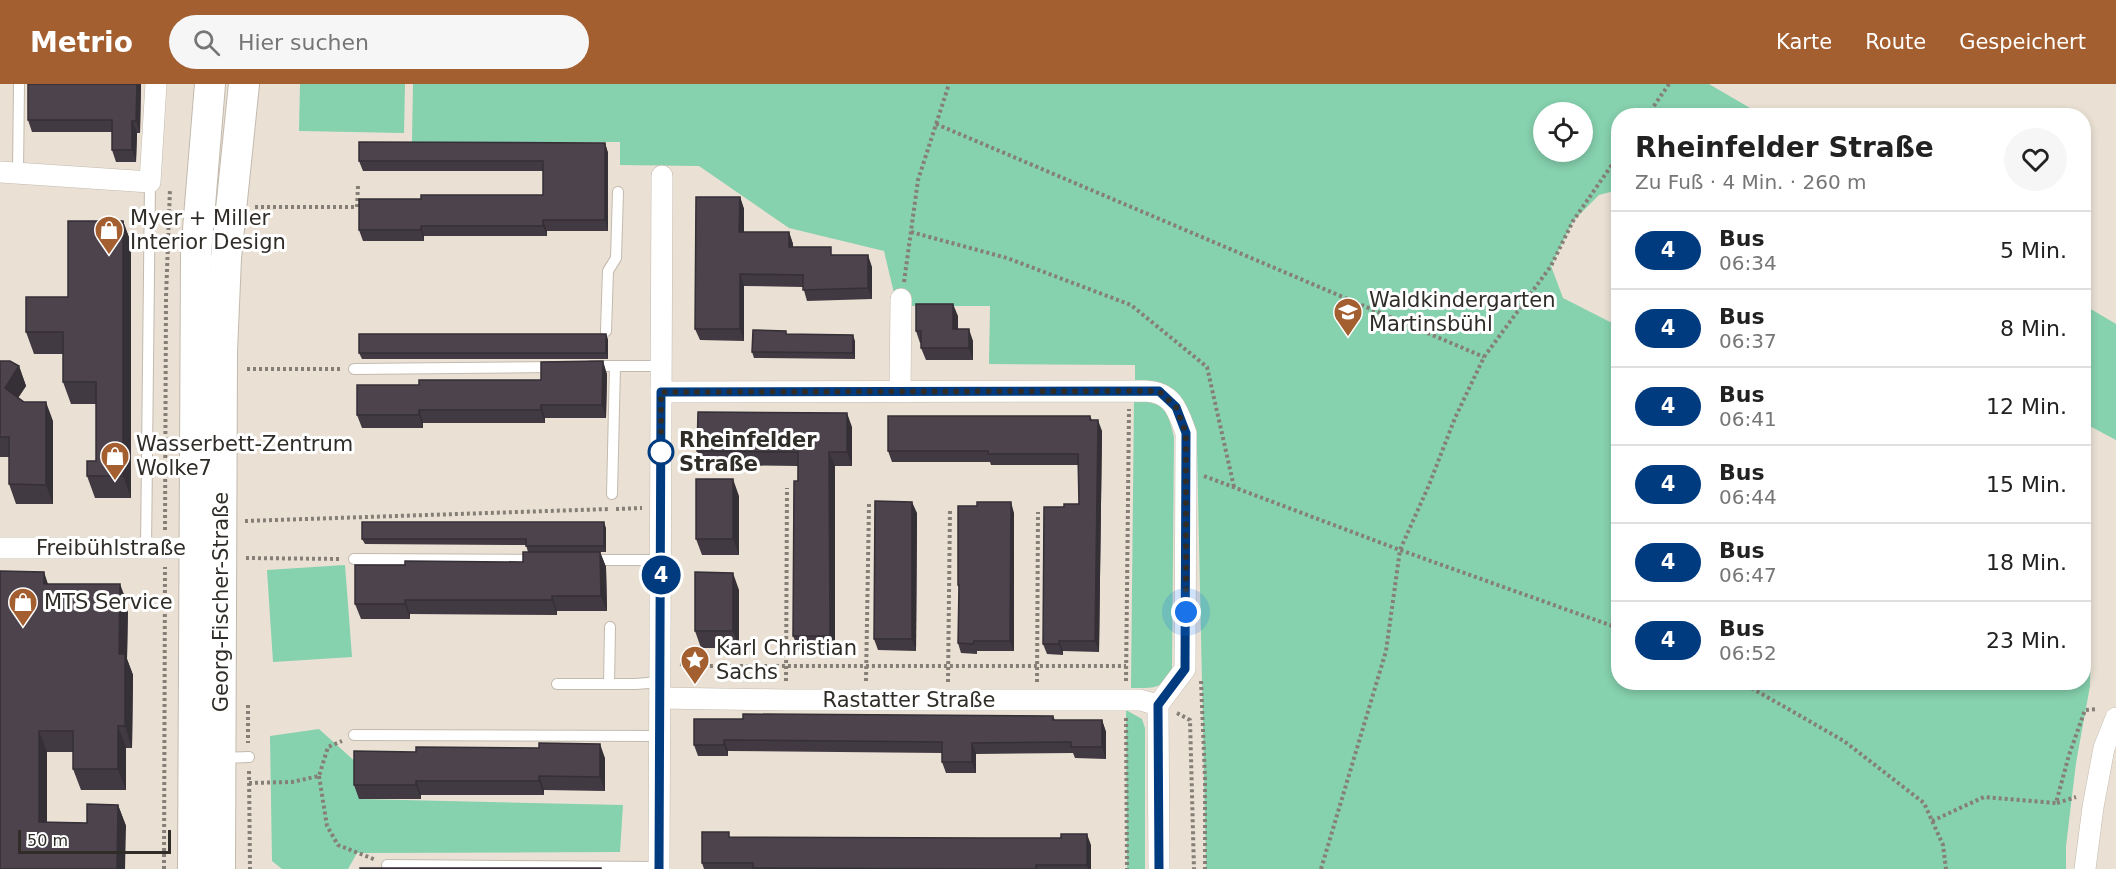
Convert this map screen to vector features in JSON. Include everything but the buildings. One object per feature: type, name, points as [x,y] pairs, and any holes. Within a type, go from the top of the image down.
[{"type":"main road","name":"Georg-Fischer-Straße","points":[[210,84],[196,254],[221,552],[235,758],[220,869]]},
{"type":"main road","name":"Georg-Fischer-Straße","points":[[193,869],[221,552],[222,351],[226,258],[244,84]]},
{"type":"street","points":[[9,172],[160,183],[156,84]]},
{"type":"street","points":[[659,868],[662,176]]},
{"type":"street","points":[[900,391],[901,298]]},
{"type":"street","points":[[661,392],[1159,391],[1176,407],[1186,433],[1185,669],[1158,705],[1159,869]]},
{"type":"street","name":"Freibühlstraße","points":[[0,548],[156,548],[221,552]]},
{"type":"street","name":"Rastatter Straße","points":[[660,681],[786,700],[1140,700],[1158,705]]},
{"type":"street","points":[[2086,862],[2093,807],[2111,714]]},
{"type":"lane","points":[[9,172],[19,84]]},
{"type":"lane","points":[[156,548],[160,183]]},
{"type":"lane","points":[[606,331],[608,271],[616,258],[618,192]]},
{"type":"lane","points":[[612,494],[615,366]]},
{"type":"lane","points":[[579,367],[661,366]]},
{"type":"lane","points":[[354,369],[567,367]]},
{"type":"lane","points":[[354,559],[554,560]]},
{"type":"lane","points":[[577,560],[661,560]]},
{"type":"lane","points":[[609,684],[610,627]]},
{"type":"lane","points":[[557,684],[660,681]]},
{"type":"lane","points":[[354,735],[660,736]]},
{"type":"lane","points":[[387,865],[659,868]]},
{"type":"path","points":[[901,298],[918,180],[949,84]]},
{"type":"path","points":[[1652,108],[1669,84]]},
{"type":"path","points":[[936,124],[1484,357]]},
{"type":"path","points":[[1321,869],[1386,651],[1400,549],[1429,486],[1455,418],[1484,357],[1551,266],[1573,221],[1611,166]]},
{"type":"path","points":[[160,183],[166,297],[156,548],[164,869]]},
{"type":"path","points":[[251,207],[357,207],[358,186]]},
{"type":"path","points":[[911,232],[1007,258],[1131,304],[1206,367],[1234,487]]},
{"type":"path","points":[[246,369],[354,369]]},
{"type":"path","points":[[1127,869],[1126,666],[1138,391]]},
{"type":"path","points":[[1186,469],[1611,625]]},
{"type":"path","points":[[786,700],[787,489]]},
{"type":"path","points":[[866,700],[869,504]]},
{"type":"path","points":[[245,521],[661,507]]},
{"type":"path","points":[[948,700],[950,508]]},
{"type":"path","points":[[1036,700],[1038,512]]},
{"type":"path","points":[[221,552],[354,559]]},
{"type":"path","points":[[660,681],[706,666],[1126,666]]},
{"type":"path","points":[[1201,673],[1205,779],[1205,869]]},
{"type":"path","points":[[1755,690],[1844,741],[1924,803],[1943,845],[1946,869]]},
{"type":"path","points":[[1158,705],[1190,720],[1194,869]]},
{"type":"path","points":[[1932,821],[1984,797],[2056,803],[2069,755],[2085,710],[2111,714]]},
{"type":"path","points":[[354,735],[328,747],[319,776],[327,826],[338,845],[387,865]]},
{"type":"path","points":[[249,783],[292,782],[319,776]]},
{"type":"green space","points":[[300,84],[405,84],[404,133],[299,131]]},
{"type":"green space","points":[[413,84],[1709,84],[1750,108],[1611,108],[1611,192],[1599,195],[1573,221],[1551,266],[1563,298],[1611,322],[1611,690],[2089,690],[2076,763],[2066,846],[2066,869],[1206,869],[1197,448],[1186,433],[1176,407],[1135,386],[1135,365],[989,364],[990,306],[897,306],[884,251],[789,228],[699,166],[620,165],[620,142],[412,142]]},
{"type":"green space","points":[[2091,309],[2116,324],[2116,440],[2091,427]]},
{"type":"green space","points":[[1134,399],[1158,405],[1163,409],[1169,419],[1174,437],[1172,668],[1161,684],[1146,688],[1131,688]]},
{"type":"green space","points":[[345,565],[352,657],[273,662],[267,570]]},
{"type":"green space","points":[[1126,710],[1142,719],[1145,728],[1145,869],[1127,869]]},
{"type":"green space","points":[[319,729],[359,765],[360,799],[623,805],[620,852],[357,853],[348,869],[282,869],[272,861],[270,736]]},
{"type":"bus line","name":"4","points":[[659,869],[661,392],[1090,390],[1159,391],[1176,407],[1186,433],[1185,669],[1158,705],[1159,869]]},
{"type":"place","name":"Myer + Miller Interior Design","points":[[109,256]]},
{"type":"place","name":"Waldkindergarten Martinsbühl","points":[[1348,338]]},
{"type":"place","name":"Rheinfelder Straße","points":[[661,452]]},
{"type":"place","name":"Wasserbett-Zentrum Wolke7","points":[[115,482]]},
{"type":"place","name":"MTS Service","points":[[23,628]]},
{"type":"place","name":"Karl Christian Sachs","points":[[695,686]]},
{"type":"route","points":[[661,452],[661,458],[661,392],[1159,391],[1176,407],[1186,433],[1186,612]]}]
